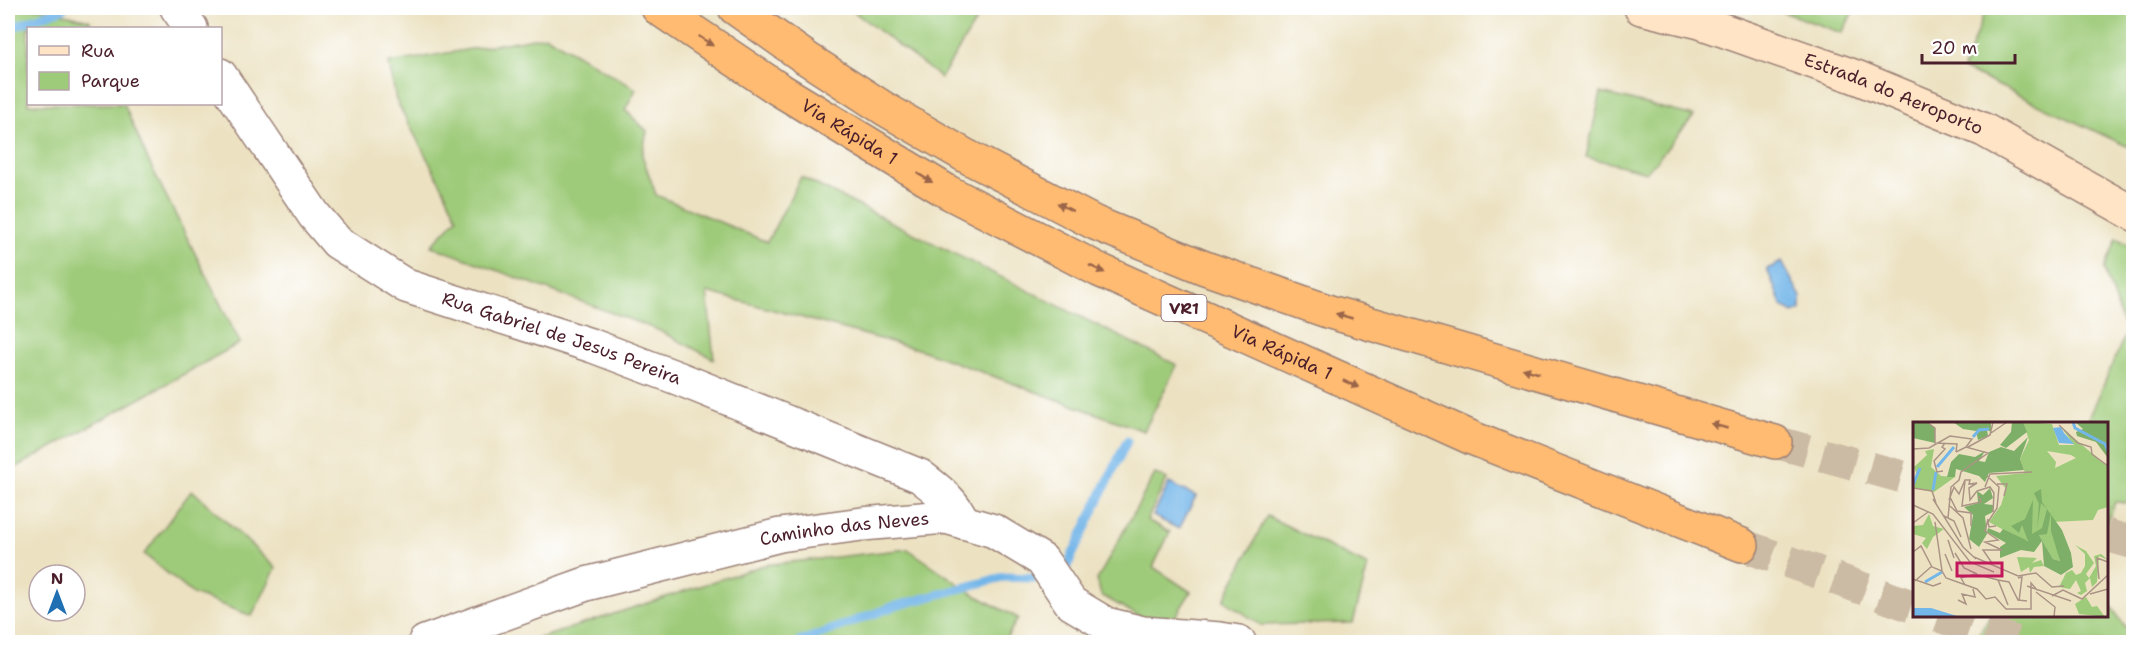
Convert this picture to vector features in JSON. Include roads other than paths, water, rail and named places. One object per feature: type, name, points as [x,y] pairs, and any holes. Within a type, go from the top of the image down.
[{"type":"highway","name":"Via Rápida 1","points":[[658,8],[777,88],[948,192],[1099,270],[1472,438],[1742,545]]},
{"type":"highway","name":"VR1","points":[[735,8],[806,58],[885,109],[966,156],[1117,232],[1205,268],[1330,312],[1775,442]]},
{"type":"main road","name":"Estrada do Aeroporto","points":[[1641,8],[1701,14],[1984,130],[2133,214]]},
{"type":"street","points":[[177,8],[189,27]]},
{"type":"street","name":"Rua Gabriel de Jesus Pereira","points":[[222,78],[292,184],[337,242],[406,286],[593,346],[920,476],[945,494],[958,510],[963,522]]},
{"type":"street","name":"Caminho das Neves","points":[[425,642],[586,584],[780,535],[862,524],[946,517],[994,531],[1042,560],[1071,603],[1106,624],[1143,633],[1239,642]]},
{"type":"water","points":[[1782,262],[1801,297],[1801,310],[1793,313],[1782,306],[1767,269]]},
{"type":"water","points":[[1169,483],[1196,496],[1179,529],[1153,516]]},
{"type":"waterway","points":[[8,29],[64,8]]},
{"type":"waterway","points":[[1067,566],[1127,441]]},
{"type":"waterway","points":[[799,642],[892,607],[1003,577],[1036,578]]},
{"type":"tunnel","points":[[1775,442],[1913,480]]},
{"type":"tunnel","points":[[2108,536],[2134,543]]},
{"type":"tunnel","points":[[1742,545],[1913,607]]},
{"type":"tunnel","points":[[1942,617],[2015,642]]}]
